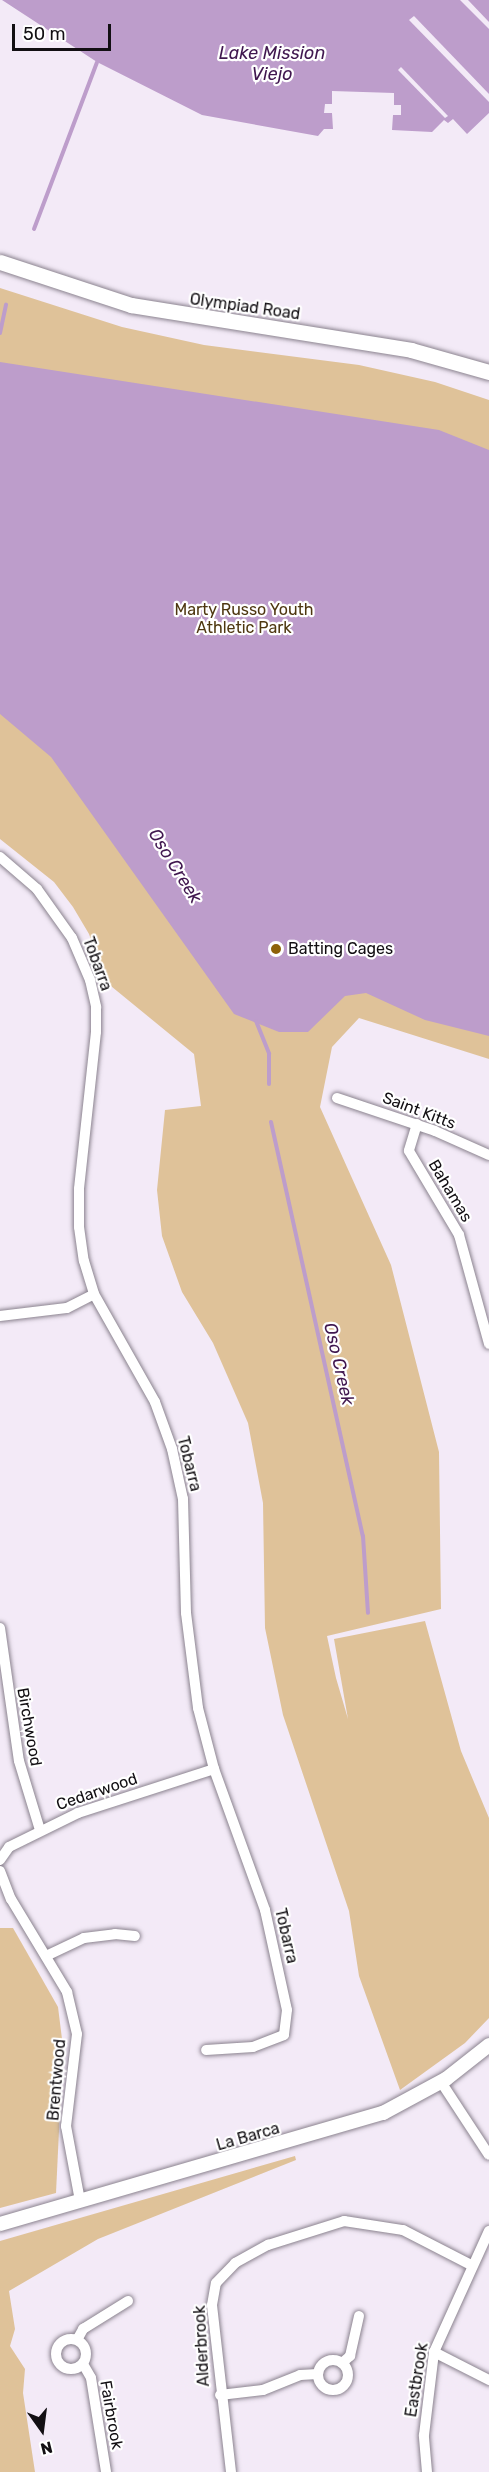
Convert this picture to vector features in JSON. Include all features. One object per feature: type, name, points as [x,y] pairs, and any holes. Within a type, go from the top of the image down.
[{"type":"main road","name":"Olympiad Road","points":[[0,262],[131,305],[411,350],[489,372]]},
{"type":"street","name":"Tobarra","points":[[0,857],[37,889],[72,938],[90,980],[96,1007],[79,1227],[94,1294],[154,1402],[172,1449],[183,1499],[186,1613],[198,1708],[214,1769],[253,1871],[287,2010],[284,2035],[253,2047],[206,2050]]},
{"type":"street","name":"Saint Kitts","points":[[337,1098],[417,1125],[489,1155]]},
{"type":"street","name":"Bahamas","points":[[417,1125],[409,1151],[459,1235],[489,1344]]},
{"type":"street","points":[[0,1316],[67,1308],[94,1294]]},
{"type":"street","name":"Birchwood","points":[[0,1628],[19,1761],[40,1830]]},
{"type":"street","name":"Cedarwood","points":[[0,1860],[9,1847],[78,1813],[214,1769]]},
{"type":"street","name":"Brentwood","points":[[0,1871],[1,1882],[67,1992],[77,2034],[66,2126],[80,2201]]},
{"type":"street","points":[[46,1956],[84,1938],[115,1934],[135,1936]]},
{"type":"street","name":"La Barca","points":[[0,2224],[383,2113],[441,2082],[489,2045]]},
{"type":"street","points":[[441,2082],[489,2155]]},
{"type":"street","name":"Alderbrook","points":[[231,2472],[219,2395],[212,2305],[216,2283],[235,2263],[268,2245],[344,2221],[403,2230],[471,2265]]},
{"type":"street","name":"Eastbrook","points":[[427,2472],[424,2435],[434,2352],[471,2265],[489,2231]]},
{"type":"street","name":"Fairbrook","points":[[83,2364],[70,2369],[57,2358],[60,2345],[77,2340],[83,2329],[128,2301]]},
{"type":"street","points":[[318,2374],[325,2362],[342,2363],[350,2356],[359,2316]]},
{"type":"street","name":"Fairbrook","points":[[77,2340],[86,2351],[83,2364],[91,2378],[106,2472]]},
{"type":"street","points":[[434,2352],[488,2377]]},
{"type":"street","points":[[318,2374],[323,2386],[340,2387],[348,2376],[342,2363]]},
{"type":"street","points":[[219,2395],[252,2393],[300,2375],[318,2374]]},
{"type":"green space","name":"Marty Russo Youth Athletic Park","points":[[0,288],[122,327],[204,345],[359,365],[435,382],[489,400],[489,1059],[359,1018],[332,1047],[320,1107],[391,1265],[439,1452],[441,1609],[327,1636],[336,1678],[348,1719],[334,1639],[425,1621],[461,1751],[489,1818],[489,2018],[465,2043],[400,2090],[359,1976],[349,1911],[283,1715],[265,1628],[263,1503],[248,1423],[213,1343],[182,1292],[162,1236],[157,1190],[165,1110],[201,1106],[194,1054],[106,982],[89,934],[73,907],[54,882],[0,839]]},
{"type":"green space","points":[[0,1928],[13,1928],[58,2007],[63,2047],[56,2193],[0,2208]]},
{"type":"green space","points":[[295,2156],[296,2160],[98,2239],[9,2291],[15,2329],[10,2346],[25,2369],[23,2393],[35,2472],[0,2472],[0,2241]]},
{"type":"water","name":"Lake Mission Viejo","points":[[2,0],[489,0],[489,113],[467,134],[453,119],[448,123],[444,120],[432,132],[392,130],[393,115],[401,115],[401,105],[394,105],[394,93],[332,91],[332,104],[325,104],[324,113],[332,113],[333,129],[324,129],[318,136],[202,115],[97,62]]},
{"type":"water","name":"Marty Russo Youth Athletic Park","points":[[0,362],[439,430],[489,450],[489,1036],[425,1020],[366,993],[345,996],[308,1032],[279,1032],[234,1014],[51,757],[0,714]]},
{"type":"pier","points":[[460,0],[468,0],[489,22],[489,29]]},
{"type":"pier","points":[[414,16],[489,94],[489,102],[409,20]]},
{"type":"pier","points":[[401,67],[448,116],[445,118],[398,70]]},
{"type":"waterway","points":[[34,229],[97,62]]},
{"type":"waterway","points":[[0,333],[6,305]]},
{"type":"waterway","name":"Oso Creek","points":[[256,1021],[269,1054],[269,1084]]},
{"type":"waterway","name":"Oso Creek","points":[[271,1122],[363,1536],[368,1613]]},
{"type":"place","name":"Batting Cages","points":[[276,949]]}]
